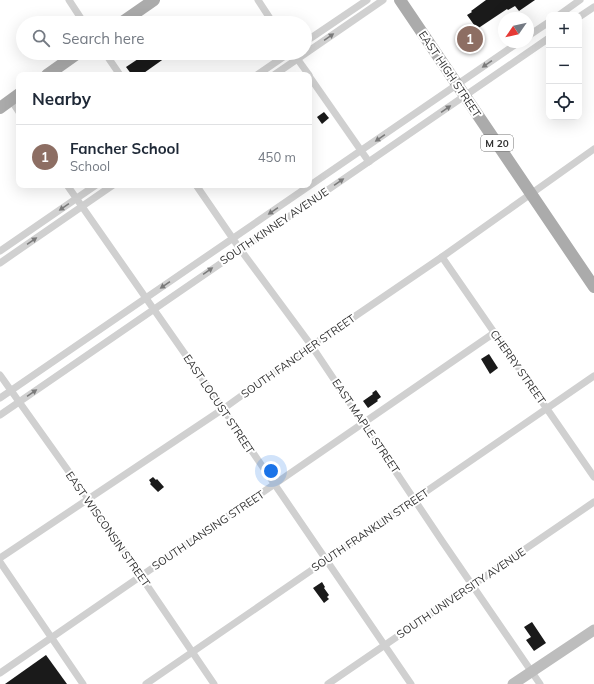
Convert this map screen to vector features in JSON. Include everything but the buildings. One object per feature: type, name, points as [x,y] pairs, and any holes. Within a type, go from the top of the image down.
[{"type":"main road","points":[[131,16],[154,0]]},
{"type":"main road","name":"EAST HIGH STREET","points":[[400,0],[594,287]]},
{"type":"main road","points":[[51,72],[68,60]]},
{"type":"main road","points":[[0,108],[15,97]]},
{"type":"street","points":[[69,0],[79,16]]},
{"type":"street","points":[[258,0],[268,16]]},
{"type":"street","points":[[312,37],[367,0]]},
{"type":"street","points":[[312,45],[383,0]]},
{"type":"street","points":[[563,12],[580,0]]},
{"type":"street","points":[[582,15],[594,7]]},
{"type":"street","points":[[534,32],[546,24]]},
{"type":"street","name":"SOUTH KINNEY AVENUE","points":[[0,415],[546,40]]},
{"type":"street","name":"SOUTH KINNEY AVENUE","points":[[312,184],[510,48]]},
{"type":"street","points":[[110,60],[118,72]]},
{"type":"street","points":[[261,72],[279,60]]},
{"type":"street","points":[[277,72],[291,60]]},
{"type":"street","points":[[298,60],[307,72]]},
{"type":"street","points":[[312,79],[369,162]]},
{"type":"street","name":"SOUTH FANCHER STREET","points":[[0,558],[89,500],[223,409],[311,346],[442,257],[594,149]]},
{"type":"street","name":"EAST LOCUST STREET","points":[[69,188],[223,409],[411,684]]},
{"type":"street","points":[[0,251],[92,188]]},
{"type":"street","points":[[0,263],[109,188]]},
{"type":"street","name":"EAST MAPLE STREET","points":[[198,188],[240,249],[311,346],[540,684]]},
{"type":"street","name":"SOUTH KINNEY AVENUE","points":[[0,398],[307,188]]},
{"type":"street","name":"CHERRY STREET","points":[[442,257],[594,477]]},
{"type":"street","name":"SOUTH LANSING STREET","points":[[0,673],[494,333]]},
{"type":"street","name":"EAST WISCONSIN STREET","points":[[0,376],[89,500],[214,684]]},
{"type":"street","name":"SOUTH FRANKLIN STREET","points":[[146,684],[594,376]]},
{"type":"street","name":"SOUTH UNIVERSITY AVENUE","points":[[328,684],[594,502]]},
{"type":"street","points":[[0,562],[82,684]]},
{"type":"street","points":[[513,684],[594,630]]},
{"type":"place","name":"Fancher School","points":[[470,39]]}]
